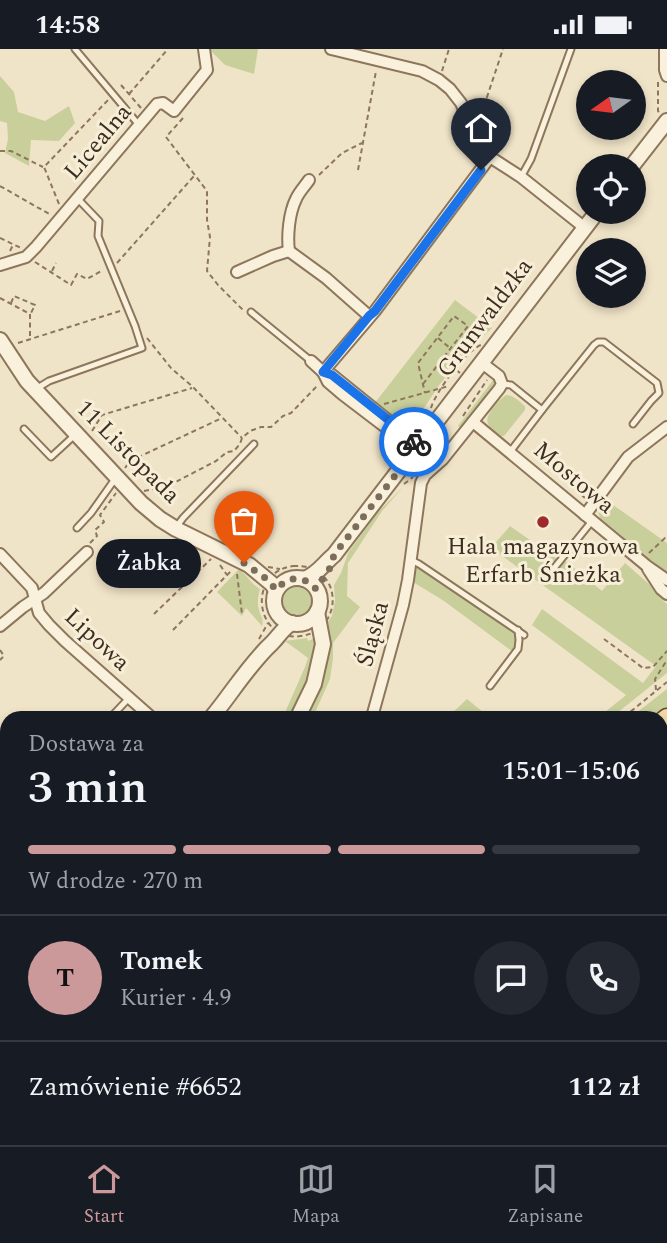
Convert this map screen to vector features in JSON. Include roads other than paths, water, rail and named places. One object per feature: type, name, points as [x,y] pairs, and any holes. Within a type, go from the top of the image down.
[{"type":"street","name":"Licealna","points":[[0,265],[26,257],[36,247],[158,104],[163,103],[174,111],[207,70],[204,49]]},
{"type":"street","points":[[331,49],[422,71],[439,80],[461,103],[477,138],[490,157],[521,177],[585,228]]},
{"type":"street","points":[[663,76],[665,49]]},
{"type":"street","points":[[640,154],[664,119]]},
{"type":"street","points":[[322,377],[490,157]]},
{"type":"street","points":[[289,251],[295,200],[309,180]]},
{"type":"street","name":"Grunwaldzka","points":[[319,579],[330,568],[334,555],[588,224]]},
{"type":"street","points":[[289,251],[326,278],[369,316]]},
{"type":"street","points":[[237,272],[289,251]]},
{"type":"street","name":"11 Listopada","points":[[5,343],[15,364],[35,390],[119,475],[141,503],[176,529],[280,577]]},
{"type":"street","points":[[311,361],[328,382],[345,391],[401,439],[417,447]]},
{"type":"street","points":[[405,463],[420,478],[443,459],[473,422],[502,384],[499,376],[482,363]]},
{"type":"street","name":"Mostowa","points":[[473,422],[644,564],[667,580]]},
{"type":"street","points":[[589,518],[628,457],[667,427]]},
{"type":"street","name":"Śląska","points":[[374,711],[403,605],[420,478]]},
{"type":"street","points":[[0,626],[44,593],[88,548]]},
{"type":"street","name":"Lipowa","points":[[0,554],[32,588],[39,613],[49,625],[143,711]]},
{"type":"street","name":"Mostowa","points":[[644,564],[667,594]]},
{"type":"street","points":[[282,624],[274,604],[280,577],[319,579],[317,631],[323,644],[314,684],[301,711]]},
{"type":"street","points":[[216,711],[259,648],[282,624],[310,619],[317,612]]},
{"type":"street","points":[[282,624],[317,631]]},
{"type":"lane","points":[[75,49],[139,125]]},
{"type":"lane","points":[[521,177],[531,159],[571,49]]},
{"type":"lane","points":[[35,390],[49,381],[142,348],[98,236],[99,221],[77,198]]},
{"type":"lane","points":[[251,312],[311,361]]},
{"type":"lane","points":[[510,452],[598,342],[604,342],[657,383],[659,393],[633,424]]},
{"type":"lane","points":[[502,384],[511,386],[542,410]]},
{"type":"lane","points":[[24,429],[51,457],[82,436]]},
{"type":"lane","points":[[176,529],[183,518],[254,444]]},
{"type":"lane","points":[[77,528],[92,513],[119,475]]},
{"type":"lane","points":[[551,572],[589,518]]},
{"type":"lane","points":[[411,560],[521,633],[518,649],[490,686]]},
{"type":"lane","points":[[117,711],[129,698]]},
{"type":"place","name":"Hala magazynowa Erfarb Śnieżka","points":[[543,522]]},
{"type":"place","name":"Żabka","points":[[244,563]]}]
